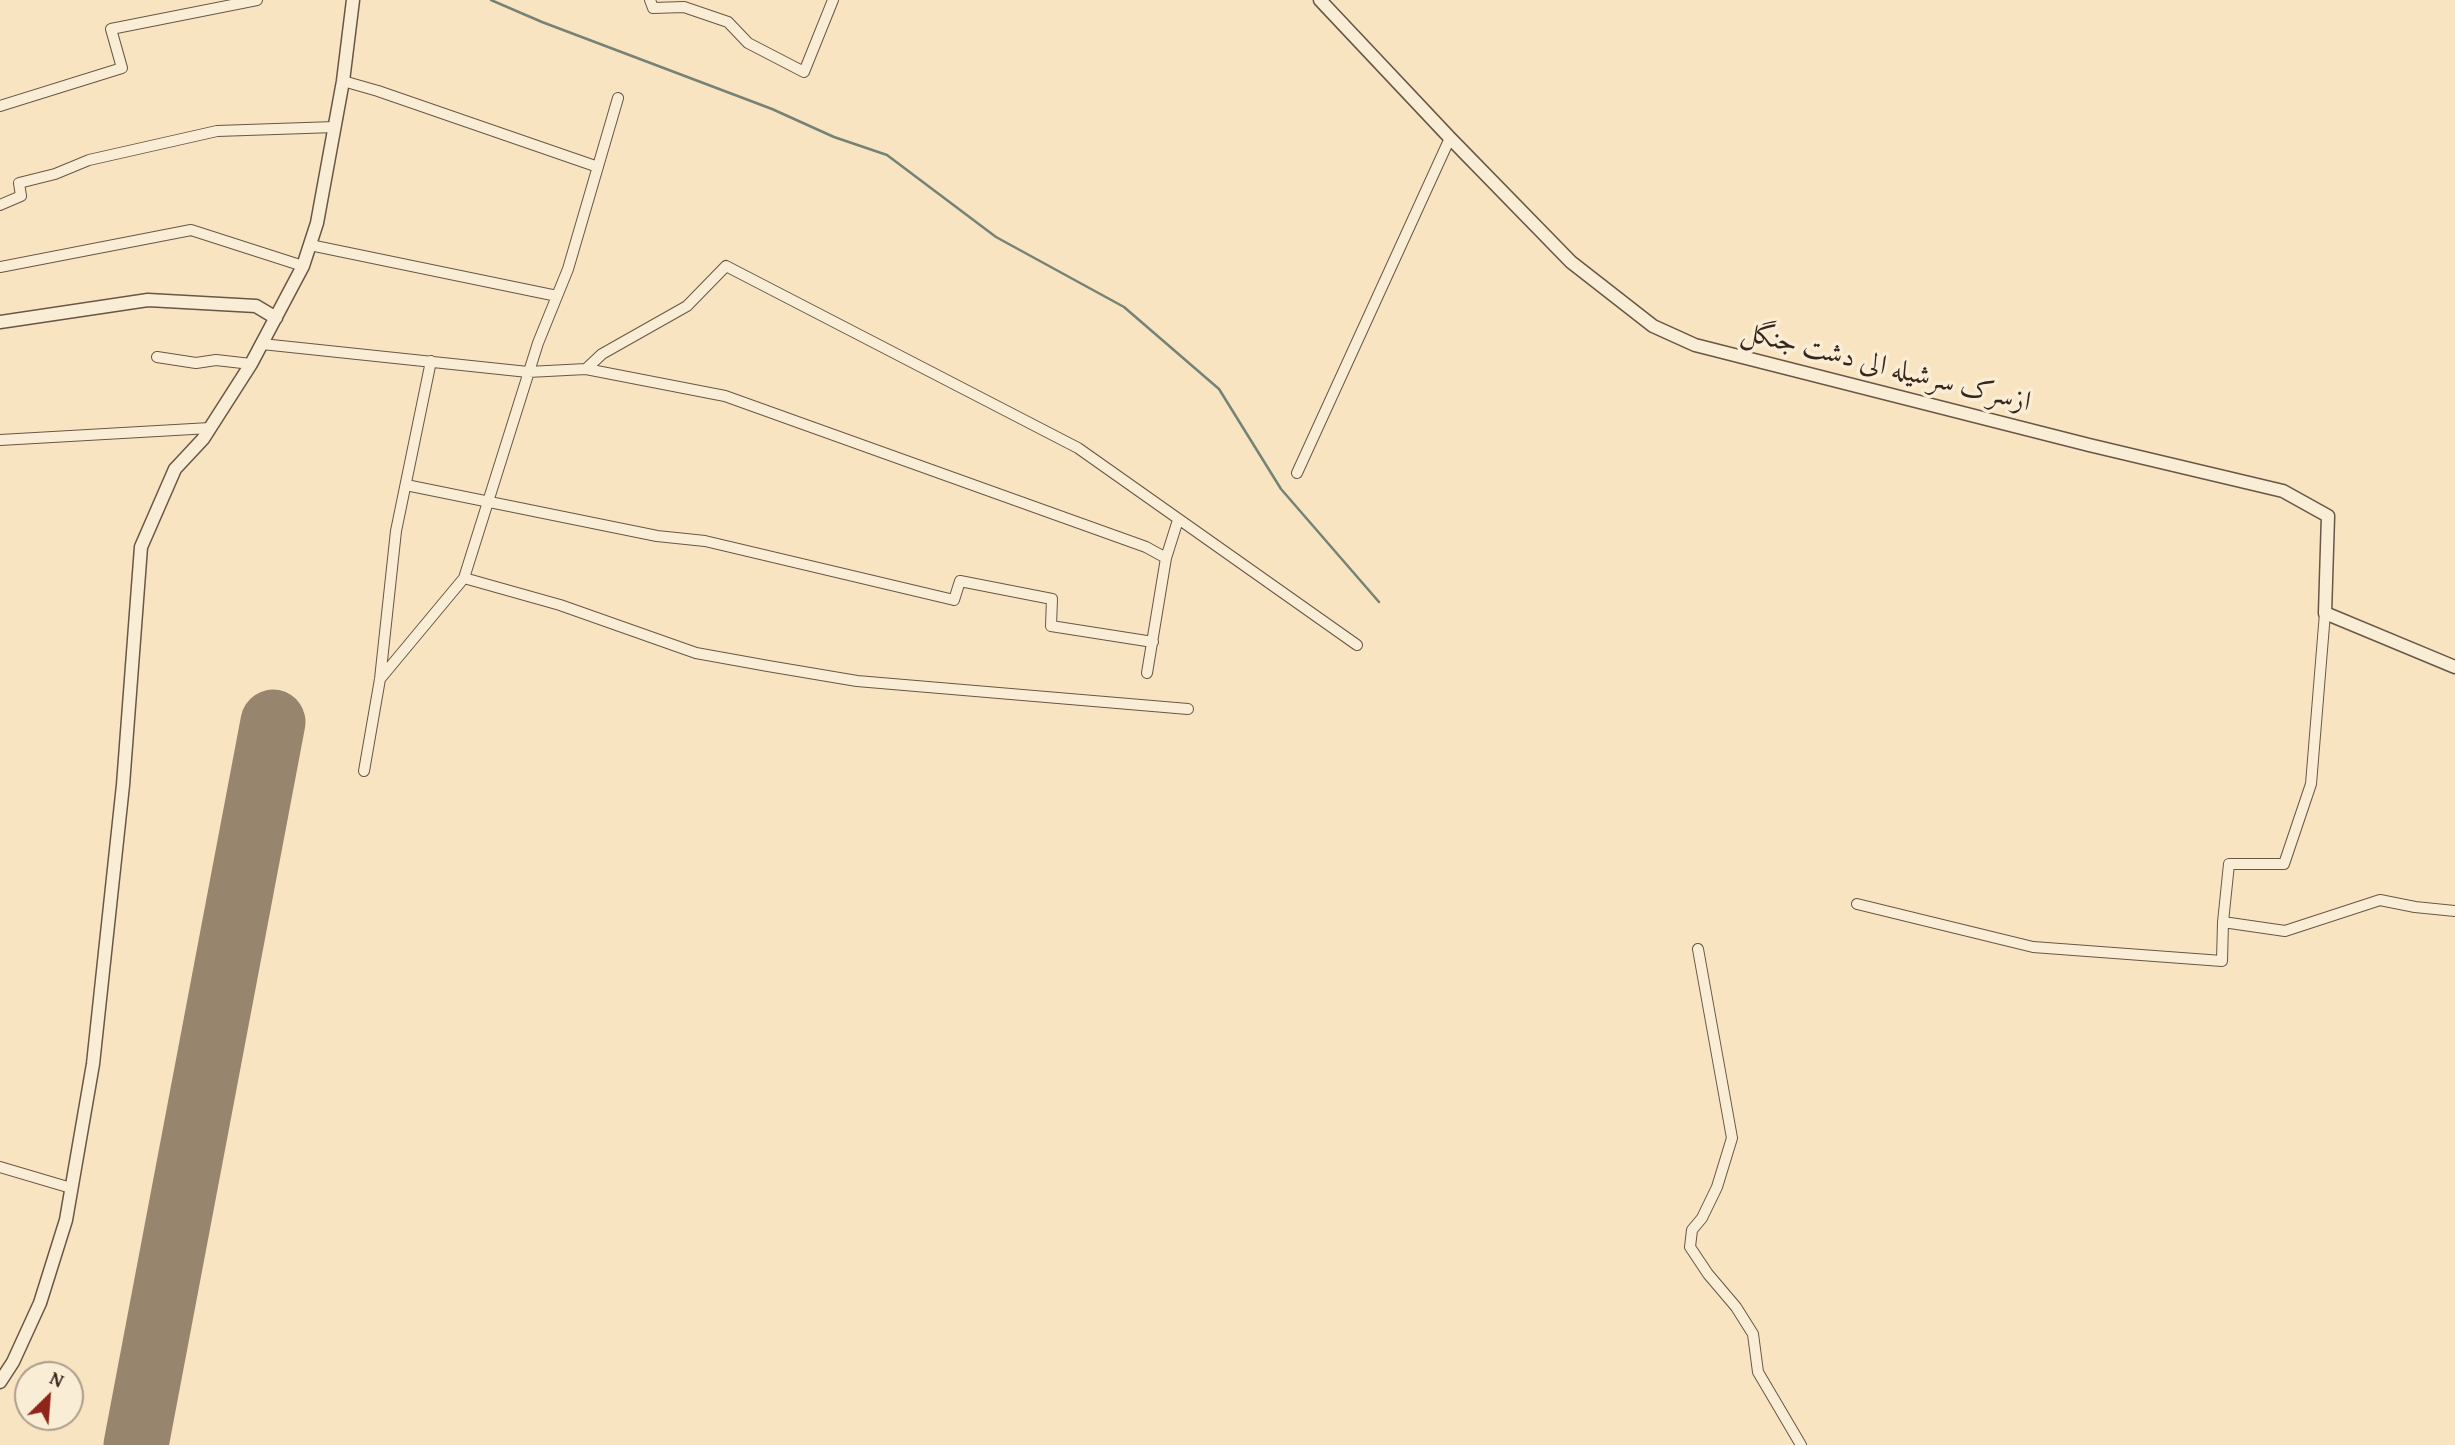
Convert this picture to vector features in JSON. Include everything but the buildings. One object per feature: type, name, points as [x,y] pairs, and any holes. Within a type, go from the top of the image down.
[{"type":"street","points":[[0,106],[122,68],[111,29],[257,0]]},
{"type":"street","points":[[0,1382],[13,1362],[40,1303],[66,1220],[93,1064],[123,785],[141,547],[176,469],[203,439],[251,364],[303,266],[317,223],[343,82],[353,0]]},
{"type":"street","points":[[650,0],[653,8],[686,4],[728,22],[748,43],[804,72],[833,0]]},
{"type":"street","name":"ازسرک سرشیله الی دشت جنگل","points":[[1320,0],[1571,262],[1653,326],[1695,345],[2283,491],[2328,516],[2325,613]]},
{"type":"street","points":[[343,82],[378,91],[598,167]]},
{"type":"street","points":[[380,679],[464,578],[528,372],[568,270],[618,98]]},
{"type":"street","points":[[0,205],[21,196],[19,183],[55,174],[89,160],[217,131],[335,127]]},
{"type":"street","points":[[1297,472],[1450,138]]},
{"type":"street","points":[[0,267],[191,230],[303,266]]},
{"type":"street","points":[[310,245],[557,296]]},
{"type":"street","points":[[586,369],[602,354],[687,306],[726,266],[1078,448],[1357,645]]},
{"type":"street","points":[[0,322],[148,300],[256,306],[276,318]]},
{"type":"street","points":[[262,344],[528,372],[586,369],[725,396],[1146,547],[1166,558]]},
{"type":"street","points":[[157,357],[196,363],[216,360],[251,364]]},
{"type":"street","points":[[365,771],[380,679],[396,531],[431,361]]},
{"type":"street","points":[[0,440],[210,428]]},
{"type":"street","points":[[405,485],[657,536],[705,541],[954,600],[960,581],[1052,599],[1051,626],[1153,642]]},
{"type":"street","points":[[1147,673],[1166,558],[1178,520]]},
{"type":"street","points":[[464,578],[560,606],[696,653],[756,664],[857,681],[1188,709]]},
{"type":"street","points":[[1857,904],[2033,947],[2222,961],[2229,864],[2284,864],[2311,785],[2325,613],[2455,667]]},
{"type":"street","points":[[2223,922],[2286,931],[2380,900],[2455,911]]},
{"type":"street","points":[[1698,949],[1732,1138],[1717,1187],[1702,1219],[1692,1230],[1690,1247],[1753,1334],[1758,1371],[1801,1445]]},
{"type":"street","points":[[0,1167],[71,1188]]},
{"type":"waterway","points":[[491,0],[772,109],[834,137],[887,155],[996,237],[1124,307],[1219,389],[1281,489],[1379,602]]},
{"type":"runway","points":[[136,1445],[273,722]]}]
